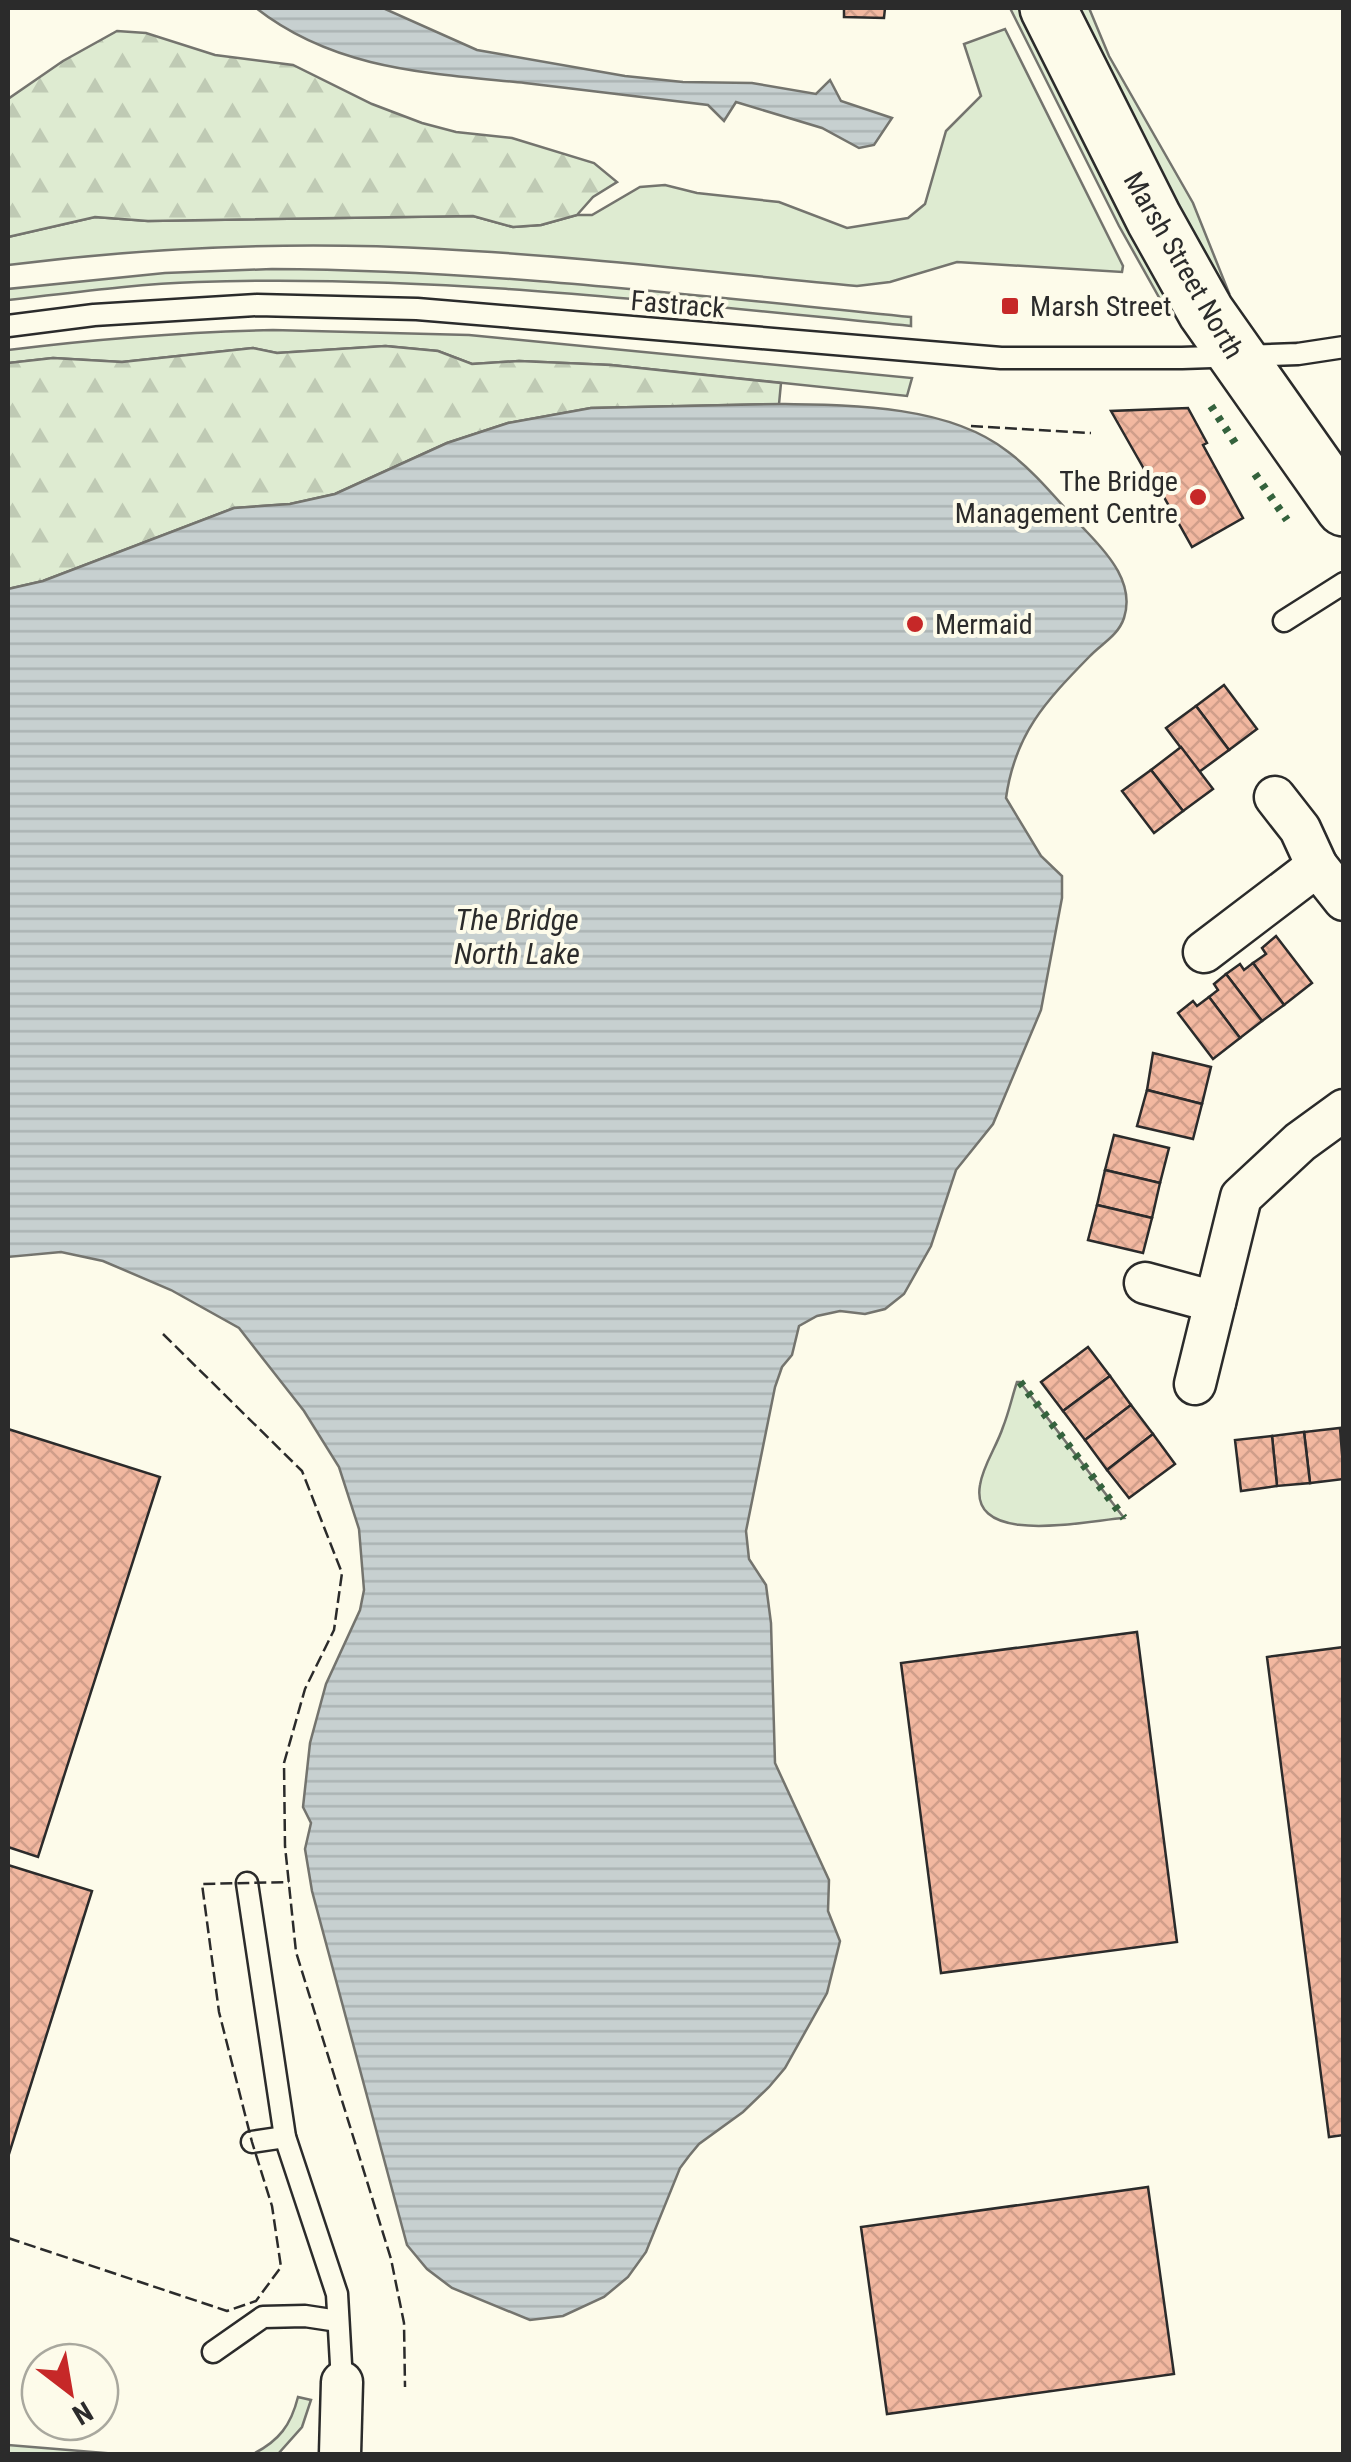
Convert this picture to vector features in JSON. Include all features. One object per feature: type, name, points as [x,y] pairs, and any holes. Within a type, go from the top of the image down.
[{"type":"street","name":"Marsh Street North","points":[[1048,8],[1154,219],[1206,312],[1344,508]]},
{"type":"street","points":[[1275,796],[1300,829],[1317,866],[1344,900]]},
{"type":"street","points":[[1204,952],[1317,866]]},
{"type":"street","points":[[1195,1384],[1242,1198],[1300,1142],[1344,1110]]},
{"type":"street","points":[[1145,1283],[1215,1302]]},
{"type":"street","points":[[340,2454],[342,2382]]},
{"type":"lane","name":"Fastrack","points":[[8,326],[257,305],[417,310],[1001,358],[1083,360],[1298,354],[1344,347]]},
{"type":"lane","points":[[1284,621],[1344,583]]},
{"type":"lane","points":[[247,1883],[285,2137],[338,2294],[342,2382]]},
{"type":"lane","points":[[252,2142],[285,2137]]},
{"type":"lane","points":[[213,2352],[262,2318],[306,2316],[338,2321]]},
{"type":"green space","points":[[1010,8],[1030,8],[1182,302],[1165,308],[1119,226]]},
{"type":"green space","points":[[1068,8],[1089,8],[1109,56],[1193,203],[1229,293],[1215,296]]},
{"type":"green space","points":[[1005,29],[1123,266],[1122,272],[957,262],[890,282],[857,286],[544,256],[332,246],[170,250],[8,265],[8,237],[95,217],[148,221],[473,216],[513,227],[592,215],[640,187],[665,185],[697,193],[779,202],[847,228],[908,218],[925,204],[946,131],[981,96],[964,44]]},
{"type":"green space","points":[[117,31],[146,33],[215,55],[293,65],[372,104],[422,123],[456,132],[512,138],[594,163],[617,182],[593,197],[577,215],[541,225],[513,227],[473,216],[148,221],[95,217],[8,237],[8,99],[63,61]]},
{"type":"green space","points":[[272,269],[432,274],[592,286],[911,317],[911,326],[555,292],[376,282],[173,283],[8,300],[8,289],[165,273]]},
{"type":"green space","points":[[206,332],[469,335],[912,378],[907,396],[611,365],[519,361],[472,364],[438,351],[386,346],[277,353],[253,348],[122,362],[53,358],[8,363],[8,350]]},
{"type":"green space","points":[[385,346],[438,351],[472,364],[519,361],[611,365],[781,383],[779,404],[591,408],[508,423],[447,443],[335,494],[290,504],[234,508],[43,581],[8,589],[8,363],[53,358],[122,362],[253,348],[277,353]]},
{"type":"green space","points":[[1017,1382],[1124,1518],[1060,1525],[1012,1524],[993,1517],[982,1505],[980,1485]]},
{"type":"green space","points":[[298,2397],[311,2400],[302,2427],[278,2454],[253,2454],[283,2431]]},
{"type":"green space","points":[[8,2445],[117,2454],[8,2454]]},
{"type":"water","points":[[256,8],[383,8],[477,50],[625,76],[752,83],[816,94],[830,80],[841,101],[892,118],[874,145],[859,148],[822,128],[736,102],[724,121],[708,105],[384,65],[318,44],[286,29]]},
{"type":"water","name":"The Bridge North Lake","points":[[779,404],[898,411],[957,424],[983,436],[1028,469],[1104,550],[1123,582],[1126,605],[1118,630],[1034,720],[1010,775],[1006,798],[1041,856],[1062,876],[1062,898],[1041,1010],[993,1124],[956,1170],[931,1246],[904,1294],[885,1309],[865,1314],[840,1311],[817,1316],[799,1326],[792,1355],[782,1367],[775,1387],[746,1531],[749,1559],[766,1585],[771,1623],[775,1763],[829,1880],[828,1911],[840,1941],[827,1993],[785,2068],[743,2112],[699,2144],[680,2168],[646,2252],[628,2277],[604,2297],[563,2316],[530,2320],[452,2288],[427,2269],[407,2245],[312,1891],[305,1849],[311,1823],[303,1807],[310,1743],[326,1684],[360,1610],[364,1590],[359,1529],[339,1467],[304,1411],[239,1328],[171,1290],[103,1261],[61,1252],[8,1257],[8,589],[43,581],[234,508],[290,504],[335,494],[447,443],[508,423],[591,408]]},
{"type":"building","points":[[844,8],[885,8],[884,18],[844,17]]},
{"type":"building","name":"The Bridge Management Centre","points":[[1188,408],[1207,443],[1203,445],[1243,518],[1192,547],[1111,411]]},
{"type":"building","points":[[1224,685],[1257,729],[1229,750],[1196,706]]},
{"type":"building","points":[[1196,706],[1229,750],[1199,772],[1166,728]]},
{"type":"building","points":[[1181,747],[1213,789],[1183,811],[1151,770]]},
{"type":"building","points":[[1151,770],[1183,811],[1154,833],[1122,791]]},
{"type":"building","points":[[1276,936],[1312,983],[1284,1005],[1253,963],[1266,954],[1262,948]]},
{"type":"building","points":[[1253,963],[1284,1005],[1262,1021],[1226,974],[1240,964],[1244,970]]},
{"type":"building","points":[[1226,974],[1262,1021],[1240,1038],[1209,997],[1218,990],[1214,984]]},
{"type":"building","points":[[1209,997],[1240,1038],[1213,1059],[1178,1013],[1193,1001],[1197,1006]]},
{"type":"building","points":[[1153,1053],[1211,1067],[1202,1104],[1147,1090]]},
{"type":"building","points":[[1147,1090],[1202,1104],[1193,1139],[1137,1126]]},
{"type":"building","points":[[1114,1135],[1169,1148],[1160,1183],[1105,1170]]},
{"type":"building","points":[[1105,1170],[1160,1183],[1152,1218],[1097,1205]]},
{"type":"building","points":[[1097,1205],[1152,1218],[1143,1253],[1088,1240]]},
{"type":"building","points":[[1088,1347],[1110,1376],[1063,1411],[1041,1382]]},
{"type":"building","points":[[1110,1376],[1131,1405],[1085,1440],[1063,1411]]},
{"type":"building","points":[[1131,1405],[1153,1434],[1107,1470],[1085,1440]]},
{"type":"building","points":[[1340,1428],[1344,1479],[1310,1483],[1304,1432]]},
{"type":"building","points":[[8,1429],[160,1477],[38,1857],[8,1847]]},
{"type":"building","points":[[1304,1432],[1310,1483],[1277,1486],[1272,1436]]},
{"type":"building","points":[[1153,1434],[1175,1464],[1129,1498],[1107,1470]]},
{"type":"building","points":[[1272,1436],[1277,1486],[1241,1491],[1235,1440]]},
{"type":"building","points":[[1137,1632],[1177,1942],[941,1973],[901,1663]]},
{"type":"building","points":[[1344,1647],[1344,2135],[1329,2137],[1267,1657]]},
{"type":"building","points":[[8,1865],[92,1891],[8,2157]]},
{"type":"building","points":[[1148,2187],[1174,2374],[887,2414],[861,2227]]},
{"type":"hedge","points":[[1211,406],[1239,449]]},
{"type":"hedge","points":[[1255,474],[1287,520]]},
{"type":"hedge","points":[[1020,1382],[1124,1518]]},
{"type":"fence","points":[[971,426],[1091,433]]},
{"type":"fence","points":[[163,1334],[302,1471],[342,1573],[334,1630],[305,1689],[284,1763],[285,1846],[296,1952],[391,2259],[404,2323],[405,2387]]},
{"type":"fence","points":[[8,2238],[227,2311],[256,2301],[281,2267],[272,2206],[219,2012],[202,1884],[289,1882]]},
{"type":"place","name":"Marsh Street","points":[[1010,306]]},
{"type":"place","name":"The Bridge Management Centre","points":[[1198,497]]},
{"type":"place","name":"Mermaid","points":[[915,624]]}]
